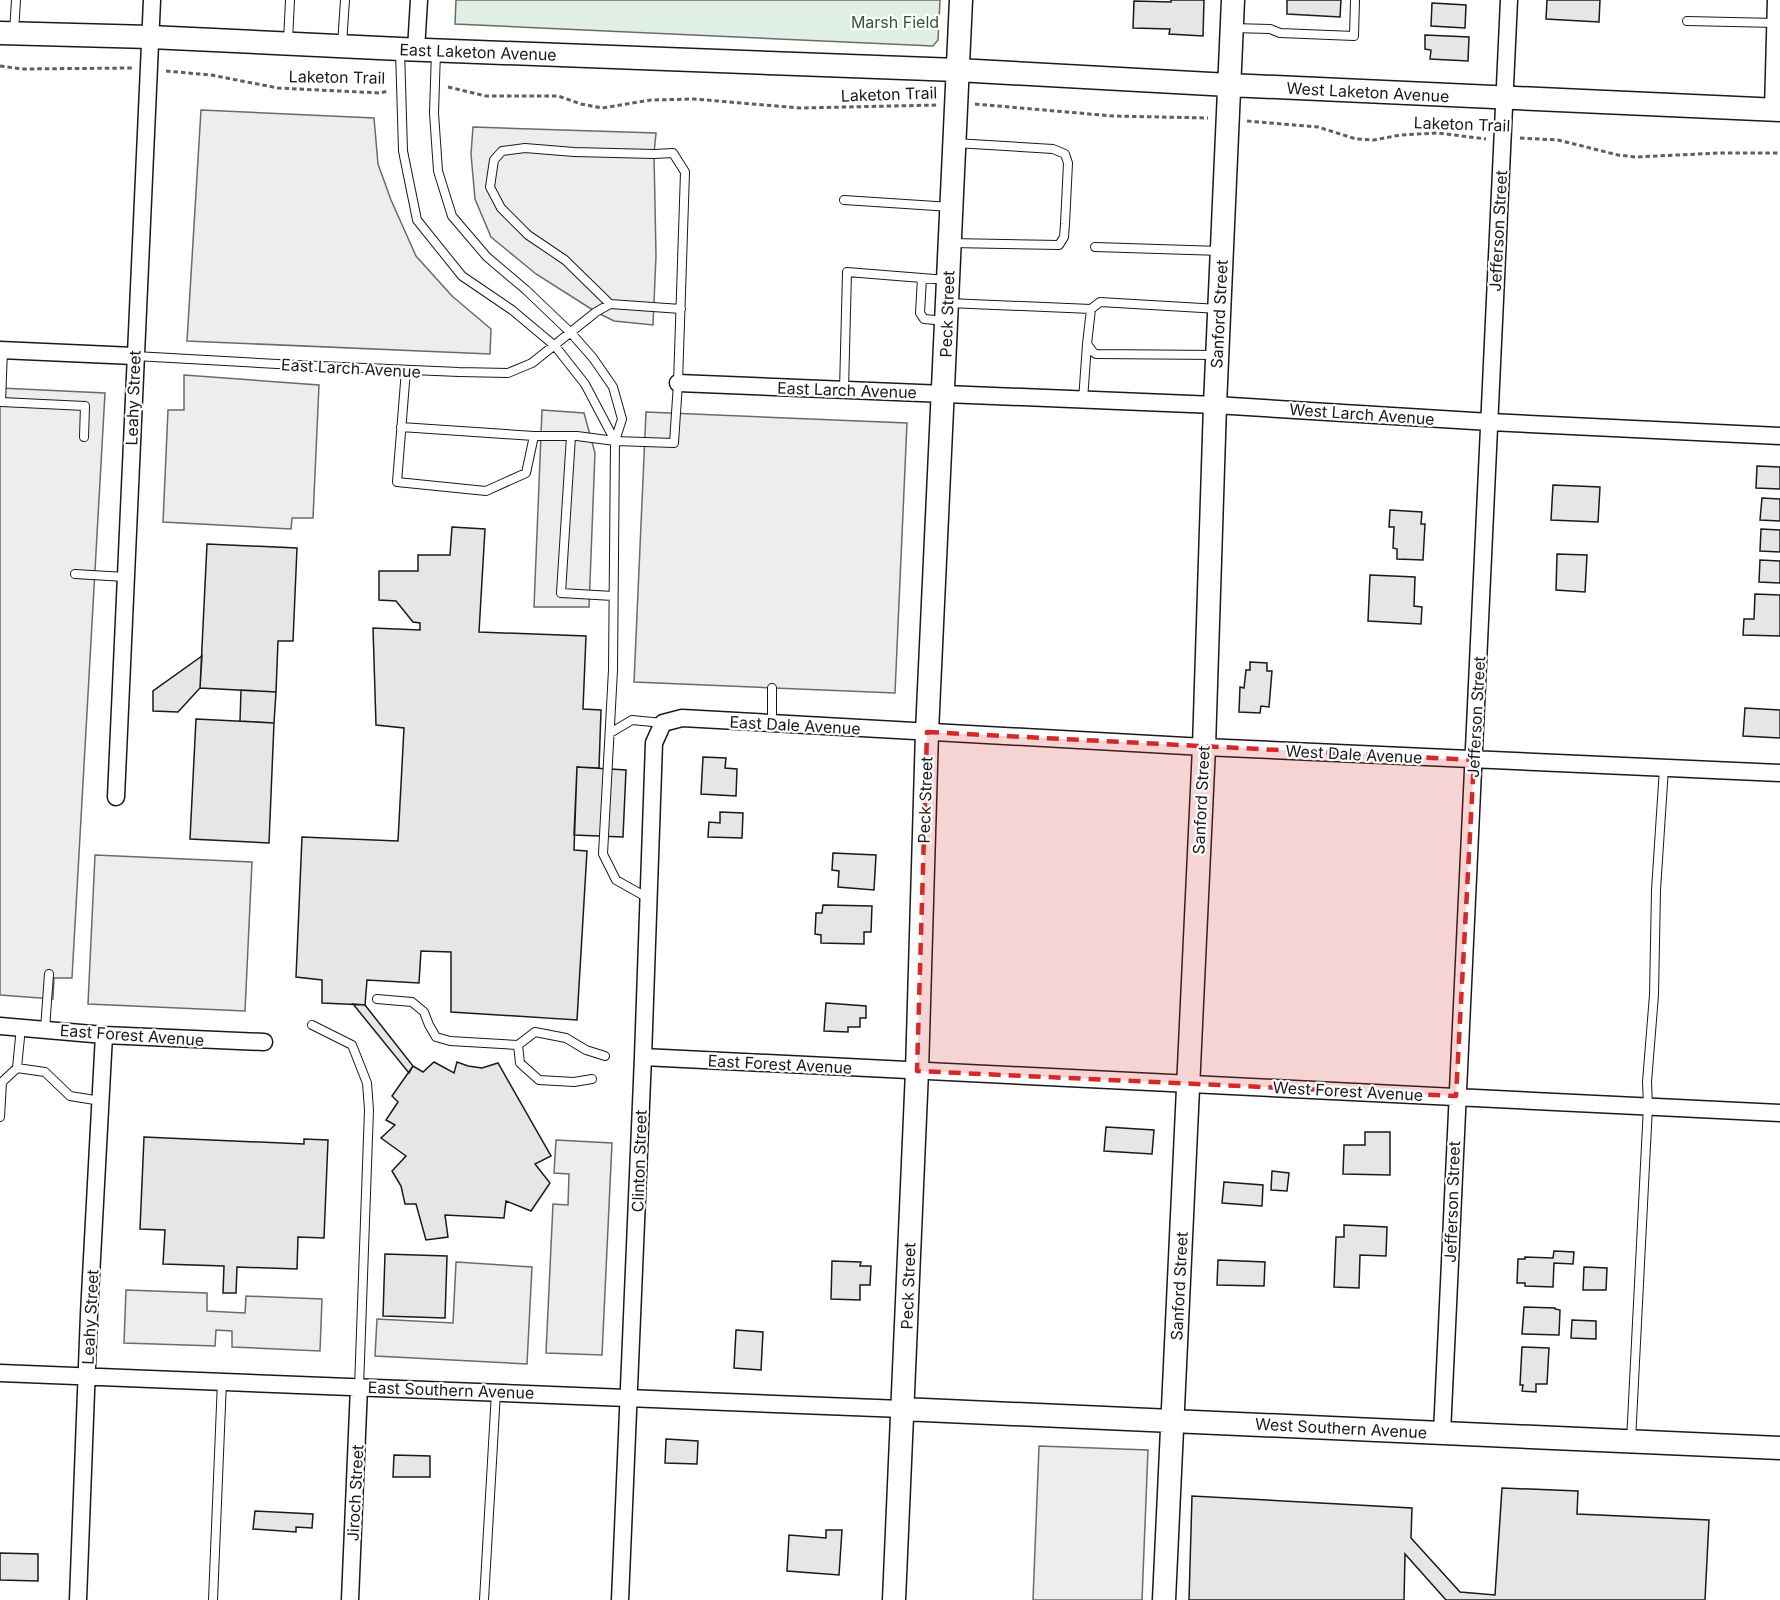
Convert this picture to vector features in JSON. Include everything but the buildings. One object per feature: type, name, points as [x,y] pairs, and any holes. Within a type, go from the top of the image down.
[{"type":"street","name":"Leahy Street","points":[[116,797],[134,356],[152,0]]},
{"type":"street","points":[[417,50],[419,0]]},
{"type":"street","name":"Peck Street","points":[[894,1600],[917,1071],[927,732],[961,0]]},
{"type":"street","name":"Sanford Street","points":[[1164,1600],[1204,747],[1215,405],[1233,0]]},
{"type":"street","name":"Jefferson Street","points":[[1442,1433],[1509,0]]},
{"type":"street","points":[[1776,0],[1776,110]]},
{"type":"street","name":"East Laketon Avenue","points":[[7,33],[957,70]]},
{"type":"street","name":"West Laketon Avenue","points":[[957,70],[1229,86],[1776,110]]},
{"type":"street","name":"East Larch Avenue","points":[[2,350],[134,356]]},
{"type":"street","name":"East Larch Avenue","points":[[678,383],[944,394]]},
{"type":"street","name":"West Larch Avenue","points":[[944,394],[1215,405],[1490,422],[1780,436]]},
{"type":"street","name":"East Dale Avenue","points":[[663,723],[682,718],[927,732]]},
{"type":"street","name":"Clinton Street","points":[[620,1600],[654,743],[663,723]]},
{"type":"street","name":"West Dale Avenue","points":[[927,732],[1780,773]]},
{"type":"street","name":"East Forest Avenue","points":[[0,1026],[21,1026],[104,1035],[264,1042]]},
{"type":"street","name":"Leahy Street","points":[[78,1600],[104,1035]]},
{"type":"street","name":"East Forest Avenue","points":[[643,1057],[917,1071]]},
{"type":"street","name":"West Forest Avenue","points":[[917,1071],[1780,1113]]},
{"type":"street","name":"East Southern Avenue","points":[[0,1373],[902,1409]]},
{"type":"street","name":"Jiroch Street","points":[[350,1600],[359,1387]]},
{"type":"street","name":"West Southern Avenue","points":[[902,1409],[1780,1448]]},
{"type":"lane","points":[[7,33],[16,0]]},
{"type":"lane","points":[[288,44],[290,0]]},
{"type":"lane","points":[[342,46],[345,0]]},
{"type":"lane","points":[[1232,28],[1270,29],[1280,33],[1354,36],[1355,0]]},
{"type":"lane","points":[[1686,21],[1776,23]]},
{"type":"lane","points":[[417,50],[435,84],[434,113],[438,171],[452,216],[487,257],[572,333],[593,358],[613,387],[622,419],[615,441],[613,670],[603,854],[616,880],[648,899]]},
{"type":"lane","points":[[417,50],[401,88],[402,151],[417,220],[462,276],[512,310],[555,346],[585,384],[615,441]]},
{"type":"lane","points":[[949,243],[1059,245],[1064,237],[1065,224],[1068,163],[1065,154],[1053,149],[954,143]]},
{"type":"lane","points":[[401,427],[674,443],[681,309],[685,171],[673,153],[574,152],[525,148],[502,151],[494,160],[490,187],[501,208],[528,235],[565,260],[610,304],[681,309]]},
{"type":"lane","points":[[844,200],[951,207]]},
{"type":"lane","points":[[1095,247],[1222,251]]},
{"type":"lane","points":[[844,390],[847,272],[948,280]]},
{"type":"lane","points":[[922,278],[920,313],[924,319],[947,312],[1091,309],[1100,302],[1219,309]]},
{"type":"lane","name":"East Larch Avenue","points":[[134,356],[508,373],[532,363],[610,304]]},
{"type":"lane","points":[[1083,400],[1091,309]]},
{"type":"lane","points":[[1087,344],[1096,354],[1217,355]]},
{"type":"lane","points":[[2,350],[1,402],[86,406],[84,437]]},
{"type":"lane","points":[[406,370],[397,482],[486,491],[526,473],[534,436]]},
{"type":"lane","points":[[571,436],[561,593],[613,596]]},
{"type":"lane","points":[[75,574],[125,577]]},
{"type":"lane","points":[[772,687],[772,723]]},
{"type":"lane","points":[[610,733],[632,720],[663,723]]},
{"type":"lane","points":[[1631,1442],[1648,1106],[1647,1082],[1654,995],[1656,890],[1664,768]]},
{"type":"lane","points":[[45,1029],[49,974]]},
{"type":"lane","points":[[377,999],[412,1002],[424,1011],[436,1037],[450,1041],[518,1045],[535,1032],[566,1038],[586,1050],[605,1056]]},
{"type":"lane","points":[[312,1024],[352,1046],[367,1083],[369,1110],[359,1387]]},
{"type":"lane","points":[[0,1117],[2,1082],[18,1068],[21,1026]]},
{"type":"lane","points":[[518,1045],[520,1063],[539,1080],[574,1082],[592,1079]]},
{"type":"lane","points":[[18,1068],[45,1072],[70,1096],[101,1101]]},
{"type":"lane","points":[[213,1600],[222,1381]]},
{"type":"lane","points":[[484,1600],[496,1392]]},
{"type":"path","name":"Laketon Trail","points":[[0,66],[22,69],[120,67],[148,69],[211,75],[278,88],[380,93],[401,88]]},
{"type":"path","name":"Laketon Trail","points":[[435,84],[486,96],[558,96],[602,108],[651,100],[694,99],[800,108],[972,104],[1113,116],[1197,117],[1318,127],[1356,139],[1374,140],[1400,135],[1438,134],[1480,139],[1558,140],[1636,157],[1780,153]]},
{"type":"highlighted area","points":[[927,732],[1474,760],[1456,1096],[917,1071]]},
{"type":"green space","name":"Marsh Field","points":[[456,0],[940,0],[938,40],[933,46],[455,24]]},
{"type":"shaded area","points":[[201,110],[374,118],[378,164],[416,256],[452,296],[491,329],[490,354],[187,341]]},
{"type":"shaded area","points":[[473,127],[656,133],[654,154],[656,256],[653,325],[614,321],[596,312],[536,274],[491,237],[475,199],[471,154]]},
{"type":"shaded area","points":[[184,375],[319,385],[313,518],[292,518],[291,529],[163,522],[168,410],[184,410]]},
{"type":"shaded area","points":[[0,388],[105,393],[72,978],[54,978],[53,999],[0,995]]},
{"type":"shaded area","points":[[542,410],[584,413],[595,453],[589,607],[534,607]]},
{"type":"shaded area","points":[[646,412],[907,423],[895,693],[634,682]]},
{"type":"shaded area","points":[[95,855],[252,862],[245,1011],[88,1004]]},
{"type":"shaded area","points":[[556,1140],[612,1143],[602,1355],[546,1353],[553,1204],[568,1205],[569,1174],[554,1173]]},
{"type":"shaded area","points":[[456,1262],[532,1267],[527,1364],[375,1356],[377,1319],[453,1323]]},
{"type":"shaded area","points":[[126,1290],[207,1293],[207,1311],[245,1313],[246,1296],[322,1299],[320,1351],[232,1347],[232,1331],[216,1330],[215,1346],[124,1343]]},
{"type":"shaded area","points":[[1039,1446],[1148,1450],[1142,1600],[1033,1600]]}]
